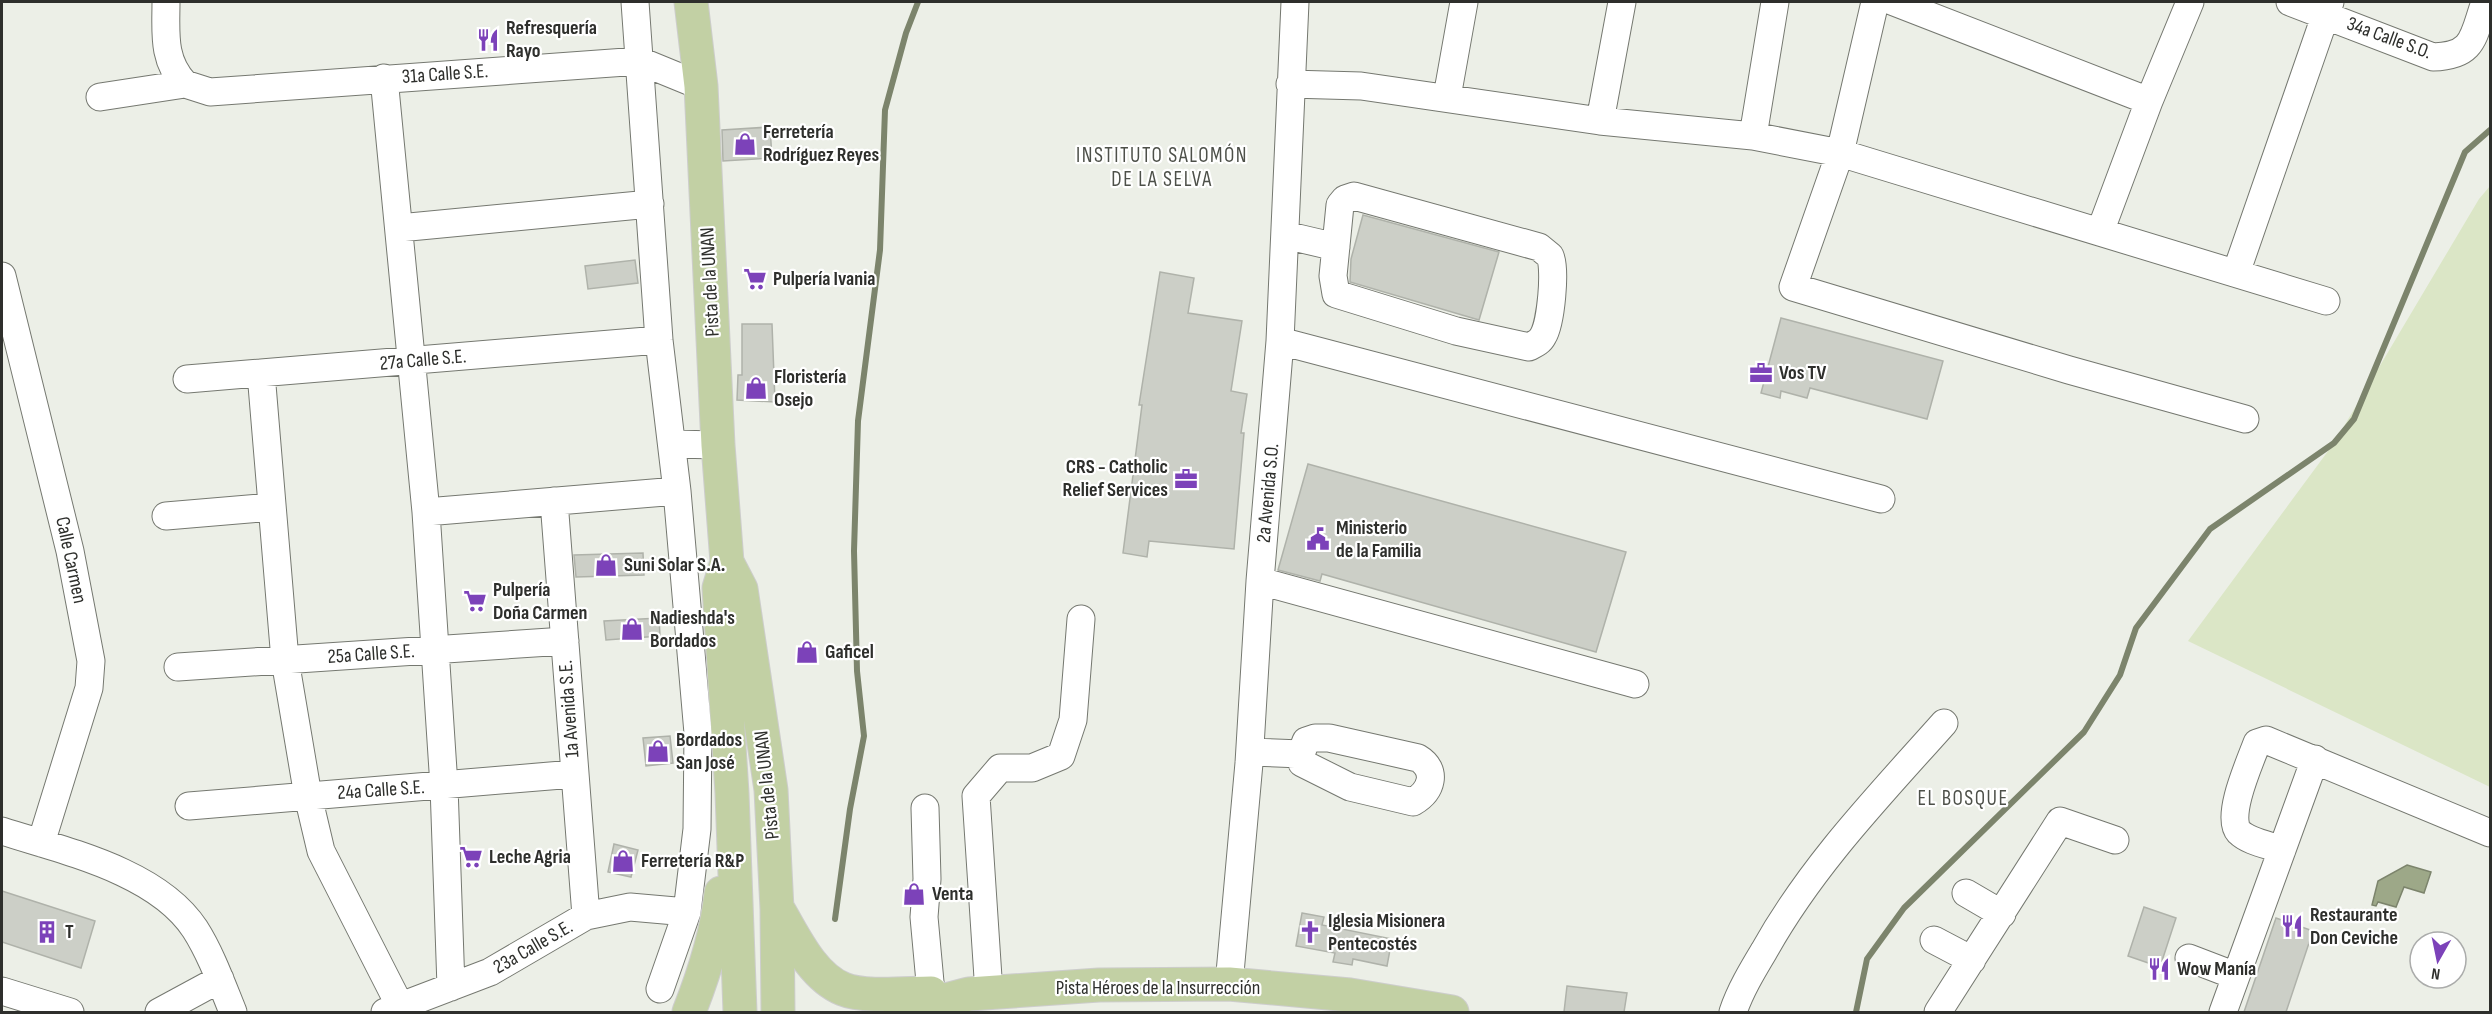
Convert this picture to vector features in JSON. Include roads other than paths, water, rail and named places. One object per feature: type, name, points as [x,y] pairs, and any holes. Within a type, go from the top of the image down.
[{"type":"main road","name":"Pista de la UNAN","points":[[691,2],[701,86],[718,445],[728,562],[741,589],[771,790],[777,909],[778,1012]]},
{"type":"main road","name":"Pista de la UNAN","points":[[728,562],[719,588],[732,793],[740,1012]]},
{"type":"main road","points":[[689,1012],[703,975],[718,918],[732,793]]},
{"type":"main road","points":[[777,909],[806,958],[829,981],[843,990],[979,994]]},
{"type":"main road","name":"Pista Héroes de la Insurrección","points":[[900,1012],[979,994],[1099,985],[1229,984],[1350,995],[1452,1012]]},
{"type":"street","points":[[166,2],[167,54],[175,74],[185,84]]},
{"type":"street","points":[[635,2],[659,340],[677,491],[698,733],[697,829],[687,912],[660,989]]},
{"type":"street","name":"2a Avenida S.O.","points":[[1229,984],[1250,752],[1260,581],[1280,341],[1295,2]]},
{"type":"street","points":[[1447,97],[1464,2]]},
{"type":"street","points":[[1600,121],[1622,2]]},
{"type":"street","points":[[1753,136],[1774,2]]},
{"type":"street","points":[[1875,2],[1840,153],[1793,287],[2069,370],[2245,418]]},
{"type":"street","points":[[1894,2],[2149,101]]},
{"type":"street","points":[[2100,232],[2149,101],[2190,2]]},
{"type":"street","name":"34a Calle S.O.","points":[[2290,2],[2328,8],[2433,57],[2455,56],[2469,45],[2485,2]]},
{"type":"street","points":[[2236,273],[2328,8]]},
{"type":"street","name":"31a Calle S.E.","points":[[185,84],[210,92],[640,61],[701,86]]},
{"type":"street","points":[[384,78],[426,512],[444,786],[451,987]]},
{"type":"street","points":[[99,97],[185,84]]},
{"type":"street","points":[[1290,84],[1361,86],[1600,121],[1753,136],[1840,153],[2326,301]]},
{"type":"street","points":[[1354,196],[1539,247],[1550,256],[1553,263],[1545,333],[1538,343],[1529,347],[1456,331],[1343,298],[1336,294],[1334,287],[1336,247],[1340,205],[1345,199],[1354,196]]},
{"type":"street","points":[[399,228],[650,204]]},
{"type":"street","points":[[1285,235],[1336,247]]},
{"type":"street","name":"Calle Carmen","points":[[2,276],[70,551],[91,661],[89,688],[41,843]]},
{"type":"street","name":"27a Calle S.E.","points":[[188,379],[659,340]]},
{"type":"street","points":[[1280,341],[1881,499]]},
{"type":"street","points":[[261,373],[285,660],[308,796],[321,851],[392,1009]]},
{"type":"street","points":[[672,444],[718,445]]},
{"type":"street","points":[[426,512],[677,491]]},
{"type":"street","name":"1a Avenida S.E.","points":[[554,501],[586,916]]},
{"type":"street","points":[[166,516],[272,507]]},
{"type":"street","points":[[1260,581],[1635,684]]},
{"type":"street","points":[[979,994],[976,796],[1000,768],[1032,768],[1061,756],[1073,720],[1081,619]]},
{"type":"street","name":"25a Calle S.E.","points":[[178,667],[565,641]]},
{"type":"street","points":[[1733,1012],[1738,997],[1786,912],[1832,848],[1944,723]]},
{"type":"street","points":[[2282,850],[2245,836],[2234,824],[2234,811],[2257,743],[2266,740],[2490,833]]},
{"type":"street","points":[[1250,752],[1301,754]]},
{"type":"street","points":[[2223,1012],[2315,759]]},
{"type":"street","name":"24a Calle S.E.","points":[[189,806],[574,774]]},
{"type":"street","points":[[925,808],[927,879],[924,917],[931,993]]},
{"type":"street","points":[[1938,1012],[2060,821],[2115,840]]},
{"type":"street","points":[[2,831],[135,877],[167,898],[195,928],[233,1012]]},
{"type":"street","points":[[1966,893],[2002,914]]},
{"type":"street","name":"23a Calle S.E.","points":[[392,1009],[490,972],[586,916],[630,907],[687,912]]},
{"type":"street","points":[[1934,940],[1972,960]]},
{"type":"street","points":[[2189,958],[2236,976]]},
{"type":"street","points":[[159,1012],[194,996],[220,979]]},
{"type":"street","points":[[2,991],[70,1012]]},
{"type":"waterway","points":[[835,919],[850,809],[864,736],[857,671],[854,551],[858,421],[880,250],[885,110],[906,33],[918,2]]},
{"type":"waterway","points":[[1856,1012],[1867,959],[1904,908],[2084,732],[2120,675],[2136,628],[2210,529],[2334,443],[2354,419],[2465,152],[2490,130]]},
{"type":"place","name":"Refresquería Rayo","points":[[488,40]]},
{"type":"place","name":"Ferretería Rodríguez Reyes","points":[[745,144]]},
{"type":"place","name":"Pulpería Ivania","points":[[755,279]]},
{"type":"place","name":"Vos TV","points":[[1761,373]]},
{"type":"place","name":"Floristería Osejo","points":[[756,388]]},
{"type":"place","name":"CRS - Catholic Relief Services","points":[[1186,479]]},
{"type":"place","name":"Ministerio de la Familia","points":[[1318,539]]},
{"type":"place","name":"Suni Solar S.A.","points":[[606,565]]},
{"type":"place","name":"Pulpería Doña Carmen","points":[[475,601]]},
{"type":"place","name":"Nadieshda's Bordados","points":[[632,629]]},
{"type":"place","name":"Gaficel","points":[[807,652]]},
{"type":"place","name":"Bordados San José","points":[[658,751]]},
{"type":"place","name":"Leche Agria","points":[[471,857]]},
{"type":"place","name":"Ferretería R&P","points":[[623,861]]},
{"type":"place","name":"Venta","points":[[914,894]]},
{"type":"place","name":"Restaurante Don Ceviche","points":[[2292,926]]},
{"type":"place","name":"T","points":[[47,932]]},
{"type":"place","name":"Iglesia Misionera Pentecostés","points":[[1310,932]]},
{"type":"place","name":"Wow Manía","points":[[2159,969]]},
{"type":"district","name":"INSTITUTO SALOMÓN DE LA SELVA","points":[[1162,167]]},
{"type":"district","name":"EL BOSQUE","points":[[1963,798]]}]
